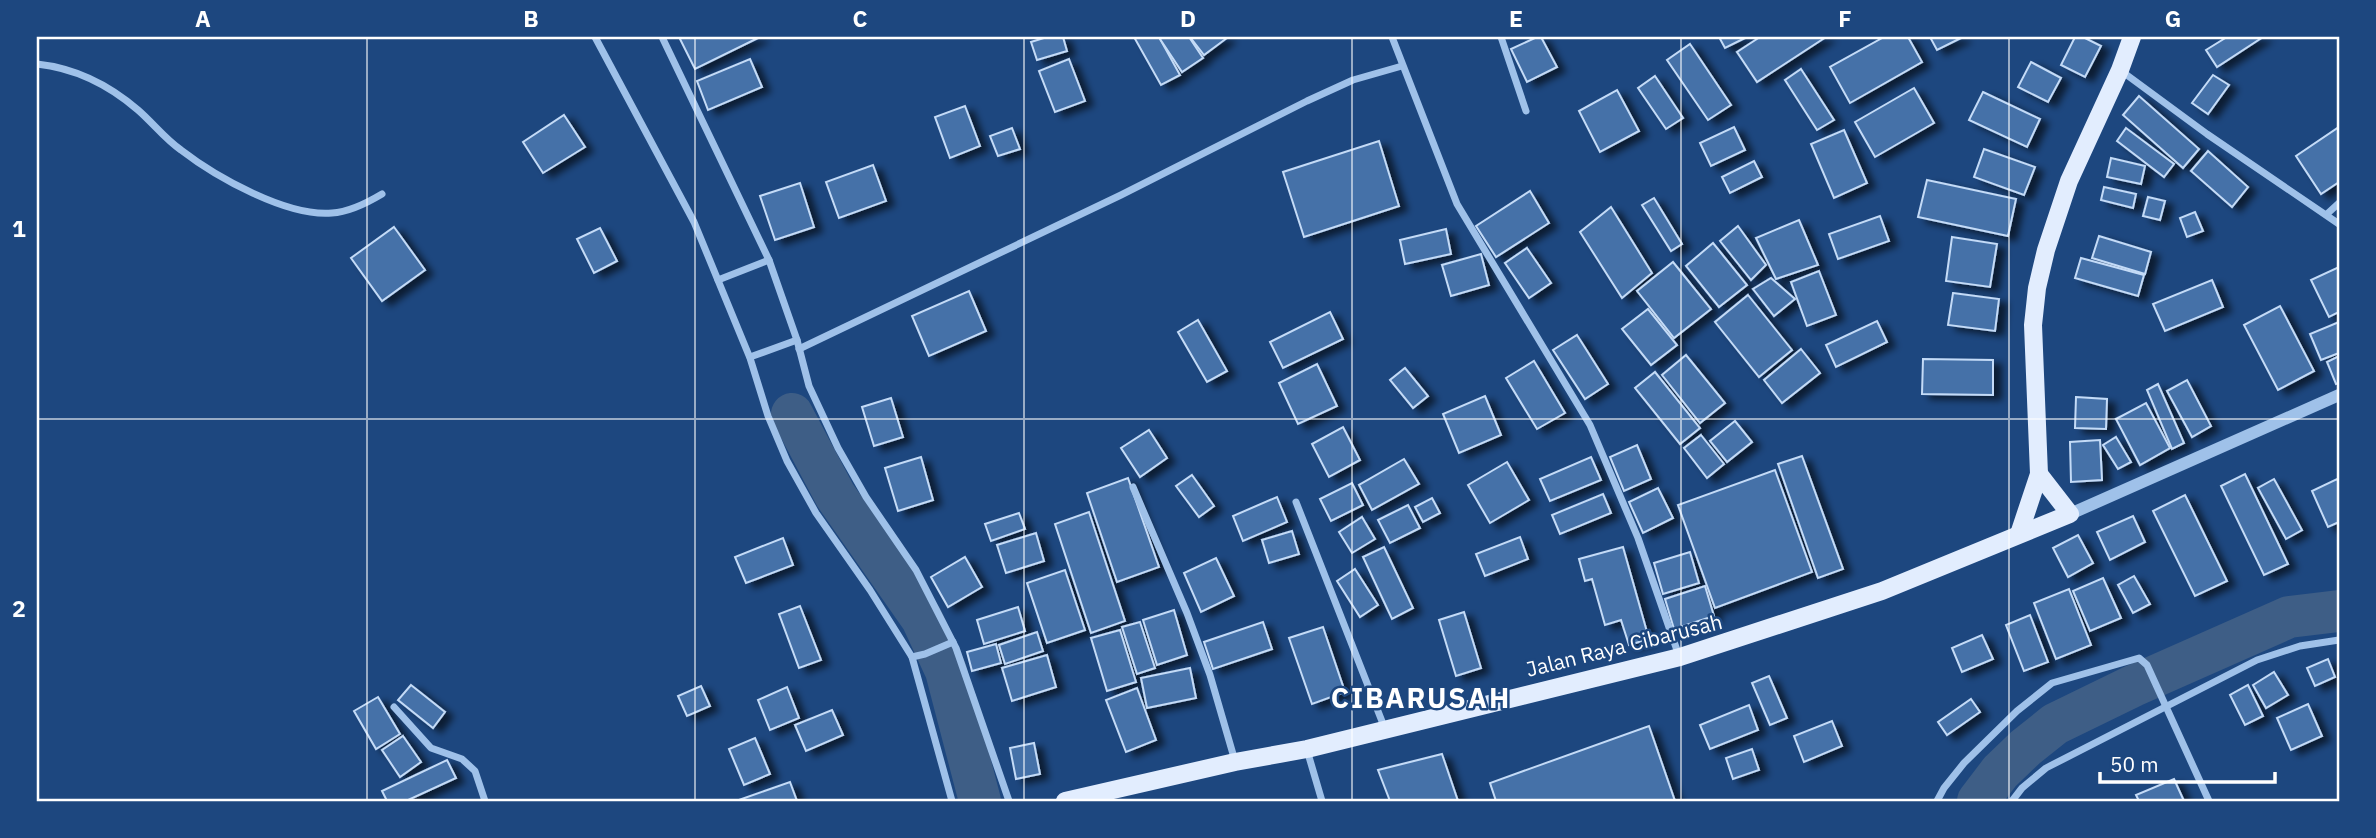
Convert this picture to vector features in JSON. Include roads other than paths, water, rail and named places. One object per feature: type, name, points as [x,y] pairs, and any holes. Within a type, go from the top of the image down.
[{"type":"main road","points":[[2019,534],[2039,474],[2033,325],[2037,288],[2046,250],[2069,181],[2120,70],[2132,37]]},
{"type":"main road","points":[[2039,474],[2070,514]]},
{"type":"main road","name":"Jalan Raya Cibarusah","points":[[1065,801],[1236,762],[1307,749],[1679,657],[1882,591],[2070,514]]},
{"type":"street","points":[[595,37],[678,191],[750,357],[768,416],[788,461],[816,513],[870,590],[912,657],[952,801]]},
{"type":"street","points":[[662,37],[767,260],[793,342],[799,349],[808,386],[838,448],[866,496],[916,570],[951,643],[983,722],[1009,801]]},
{"type":"street","points":[[1392,37],[1457,204],[1590,425],[1639,538],[1679,657]]},
{"type":"street","points":[[1501,37],[1527,111]]},
{"type":"street","points":[[37,64],[55,66],[87,77],[112,90],[179,149],[210,170],[282,205],[317,213],[333,213],[366,204],[382,194]]},
{"type":"street","points":[[799,349],[1121,195],[1307,101],[1353,80],[1402,66]]},
{"type":"street","points":[[2120,70],[2207,134],[2339,224]]},
{"type":"street","points":[[2327,214],[2339,203]]},
{"type":"street","points":[[718,280],[767,260]]},
{"type":"street","points":[[750,357],[793,342]]},
{"type":"street","points":[[2070,514],[2339,396]]},
{"type":"street","points":[[1133,487],[1210,674],[1236,762]]},
{"type":"street","points":[[1296,502],[1385,729]]},
{"type":"street","points":[[2012,801],[2022,788],[2046,768],[2258,660],[2300,646],[2339,640]]},
{"type":"street","points":[[912,657],[951,643]]},
{"type":"street","points":[[1937,801],[1964,763],[2017,711],[2052,683],[2132,659],[2144,661],[2149,668],[2209,801]]},
{"type":"street","points":[[394,707],[431,747],[462,759],[475,771],[485,801]]},
{"type":"street","points":[[1307,749],[1322,801]]},
{"type":"waterway","points":[[792,414],[835,495],[922,619],[946,671],[980,801]]},
{"type":"waterway","points":[[1978,801],[2000,772],[2055,724],[2133,686],[2289,617],[2339,611]]},
{"type":"district","name":"CIBARUSAH","points":[[1421,697]]}]
